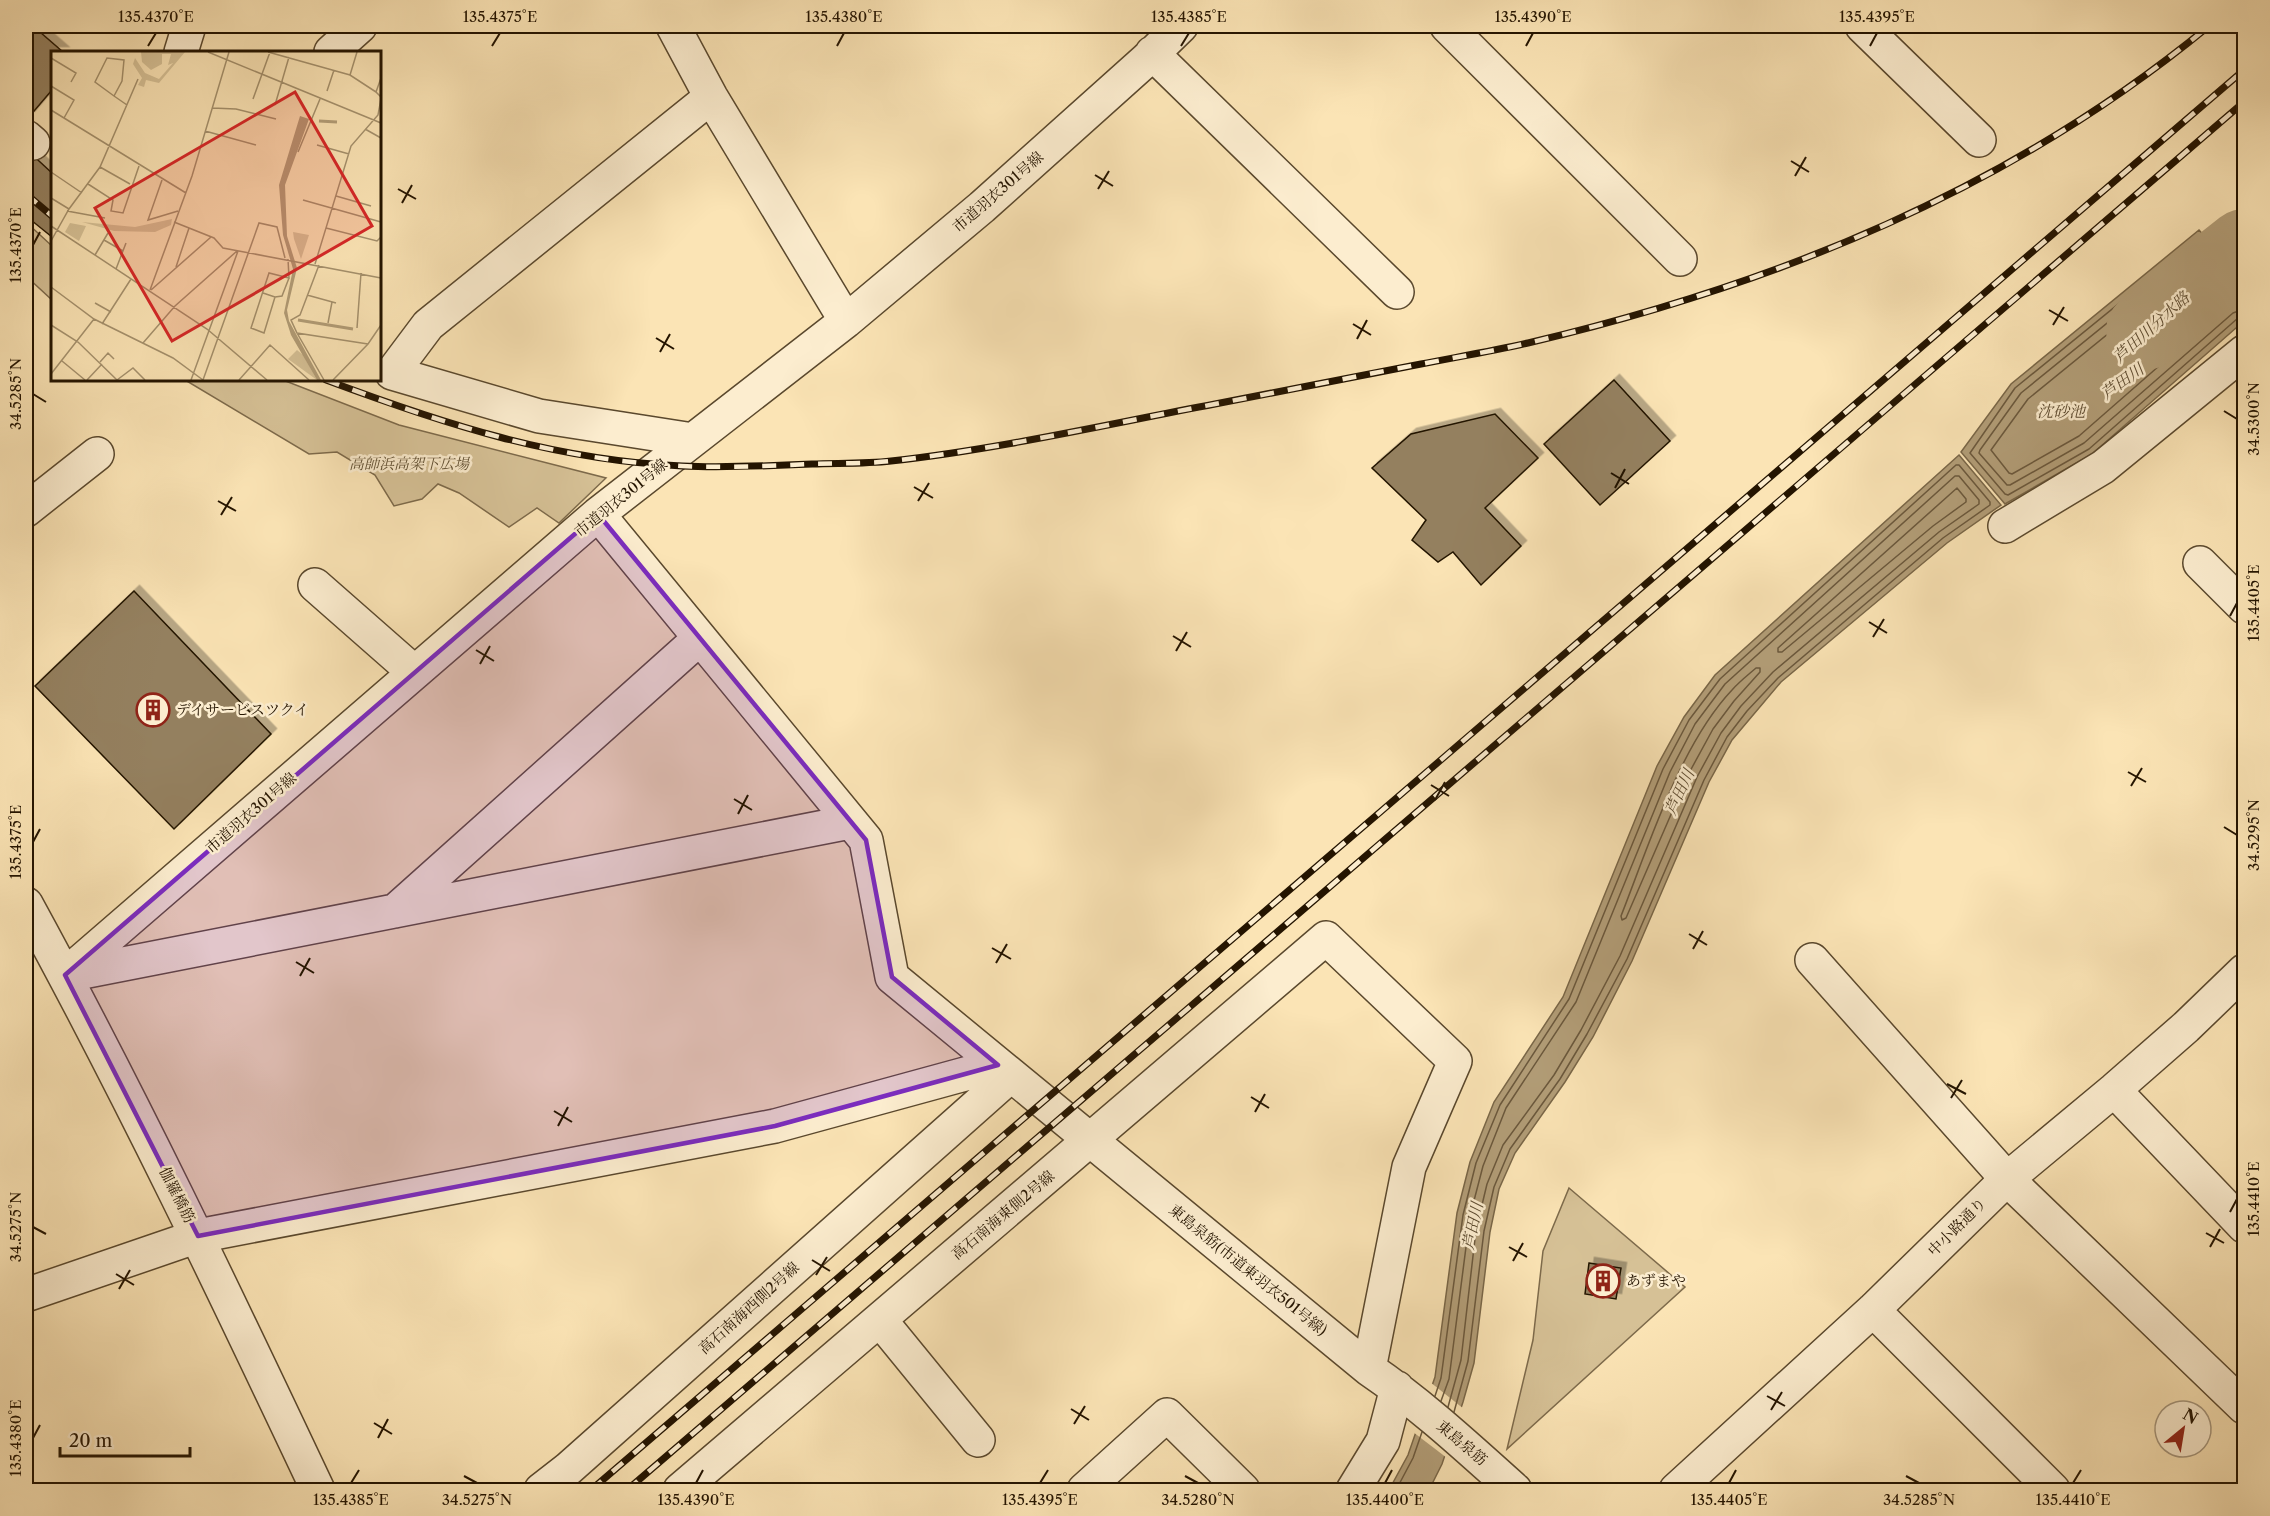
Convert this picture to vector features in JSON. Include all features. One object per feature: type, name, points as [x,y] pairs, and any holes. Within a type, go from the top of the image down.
[{"type":"street","points":[[180,51],[189,26]]},
{"type":"street","points":[[332,51],[360,26]]},
{"type":"street","points":[[673,26],[711,97],[846,321]]},
{"type":"street","name":"市道羽衣301号線","points":[[65,975],[598,514],[846,321],[982,207],[1181,26]]},
{"type":"street","points":[[1447,26],[1680,259]]},
{"type":"street","points":[[1862,26],[1979,140]]},
{"type":"street","points":[[1152,53],[1397,292]]},
{"type":"street","points":[[693,440],[539,416],[392,373],[428,326],[711,97]]},
{"type":"street","points":[[2005,526],[2103,467],[2244,352]]},
{"type":"street","points":[[26,507],[97,454]]},
{"type":"street","name":"東島泉筋(市道東羽衣501号線)","points":[[598,514],[866,840],[892,977],[1369,1369],[1402,1393]]},
{"type":"street","points":[[2200,563],[2244,607]]},
{"type":"street","points":[[315,585],[414,672]]},
{"type":"street","points":[[394,911],[700,638]]},
{"type":"street","points":[[65,975],[850,822]]},
{"type":"street","name":"伽羅橋筋","points":[[26,904],[65,975],[198,1236],[318,1491]]},
{"type":"street","name":"高石南海東側2号線","points":[[680,1491],[1326,939],[1455,1060],[1410,1167],[1369,1369]]},
{"type":"street","points":[[1812,960],[2007,1179],[2244,1407]]},
{"type":"street","name":"中小路通り","points":[[1676,1491],[1873,1310],[2007,1179],[2186,1027],[2244,971]]},
{"type":"street","points":[[26,1295],[198,1236],[775,1126],[1004,1071]]},
{"type":"street","name":"高石南海西側2号線","points":[[541,1491],[586,1453],[1004,1071]]},
{"type":"street","points":[[2114,1090],[2244,1226]]},
{"type":"street","points":[[1873,1310],[2053,1491]]},
{"type":"street","points":[[880,1320],[978,1440]]},
{"type":"street","points":[[1353,1491],[1383,1441],[1402,1393]]},
{"type":"street","name":"東島泉筋","points":[[1402,1393],[1486,1462],[1515,1491]]},
{"type":"street","points":[[1084,1491],[1167,1415],[1243,1491]]},
{"type":"highlighted area","points":[[598,514],[866,840],[892,977],[998,1065],[775,1126],[198,1236],[65,975]]},
{"type":"green space","points":[[26,222],[51,245],[51,299],[26,276]]},
{"type":"green space","name":"高師浜高架下広場","points":[[187,381],[286,381],[399,425],[606,478],[559,523],[537,508],[509,527],[459,493],[438,484],[422,499],[394,506],[375,475],[337,452],[309,454]]},
{"type":"green space","points":[[1569,1188],[1685,1287],[1507,1449],[1533,1340],[1543,1251]]},
{"type":"water","name":"沈砂池","points":[[2199,230],[2244,282],[2244,321],[2092,454],[2005,504],[1961,452],[2011,384]]},
{"type":"water","name":"芦田川","points":[[1959,455],[2001,505],[1947,543],[1781,682],[1732,740],[1709,782],[1632,961],[1593,1037],[1565,1082],[1515,1153],[1499,1189],[1490,1232],[1474,1363],[1442,1464],[1429,1490],[1389,1490],[1408,1455],[1435,1377],[1457,1213],[1470,1162],[1494,1102],[1563,997],[1657,766],[1684,717],[1715,675]]},
{"type":"pier","points":[[1430,1382],[1464,1409],[1447,1458],[1413,1432]]},
{"type":"building","points":[[26,26],[33,26],[62,51],[51,51],[51,91],[29,117],[26,114]]},
{"type":"building","points":[[26,149],[51,172],[51,236],[26,216]]},
{"type":"building","points":[[1614,380],[1670,441],[1600,505],[1544,444]]},
{"type":"building","points":[[1495,414],[1538,458],[1485,508],[1521,546],[1481,585],[1453,552],[1438,562],[1412,540],[1426,520],[1372,468],[1411,434]]},
{"type":"building","name":"デイサービスツクイ","points":[[134,591],[271,734],[174,829],[35,686]]},
{"type":"building","name":"あずまや","points":[[1589,1263],[1621,1268],[1616,1299],[1585,1294]]},
{"type":"waterway","name":"芦田川分水路","points":[[2145,331],[2177,301],[2244,248]]},
{"type":"railway","points":[[329,381],[457,425],[544,448],[589,456],[682,466],[747,467],[881,462],[973,450],[1054,436],[1515,346],[1621,319],[1711,292],[1800,260],[1887,224],[1972,183],[2054,136],[2133,84],[2209,26]]},
{"type":"railway","points":[[591,1490],[2244,70]]},
{"type":"railway","points":[[627,1490],[2244,102]]},
{"type":"railway","points":[[26,194],[51,215]]},
{"type":"place","name":"デイサービスツクイ","points":[[153,710]]},
{"type":"place","name":"あずまや","points":[[1603,1281]]}]
